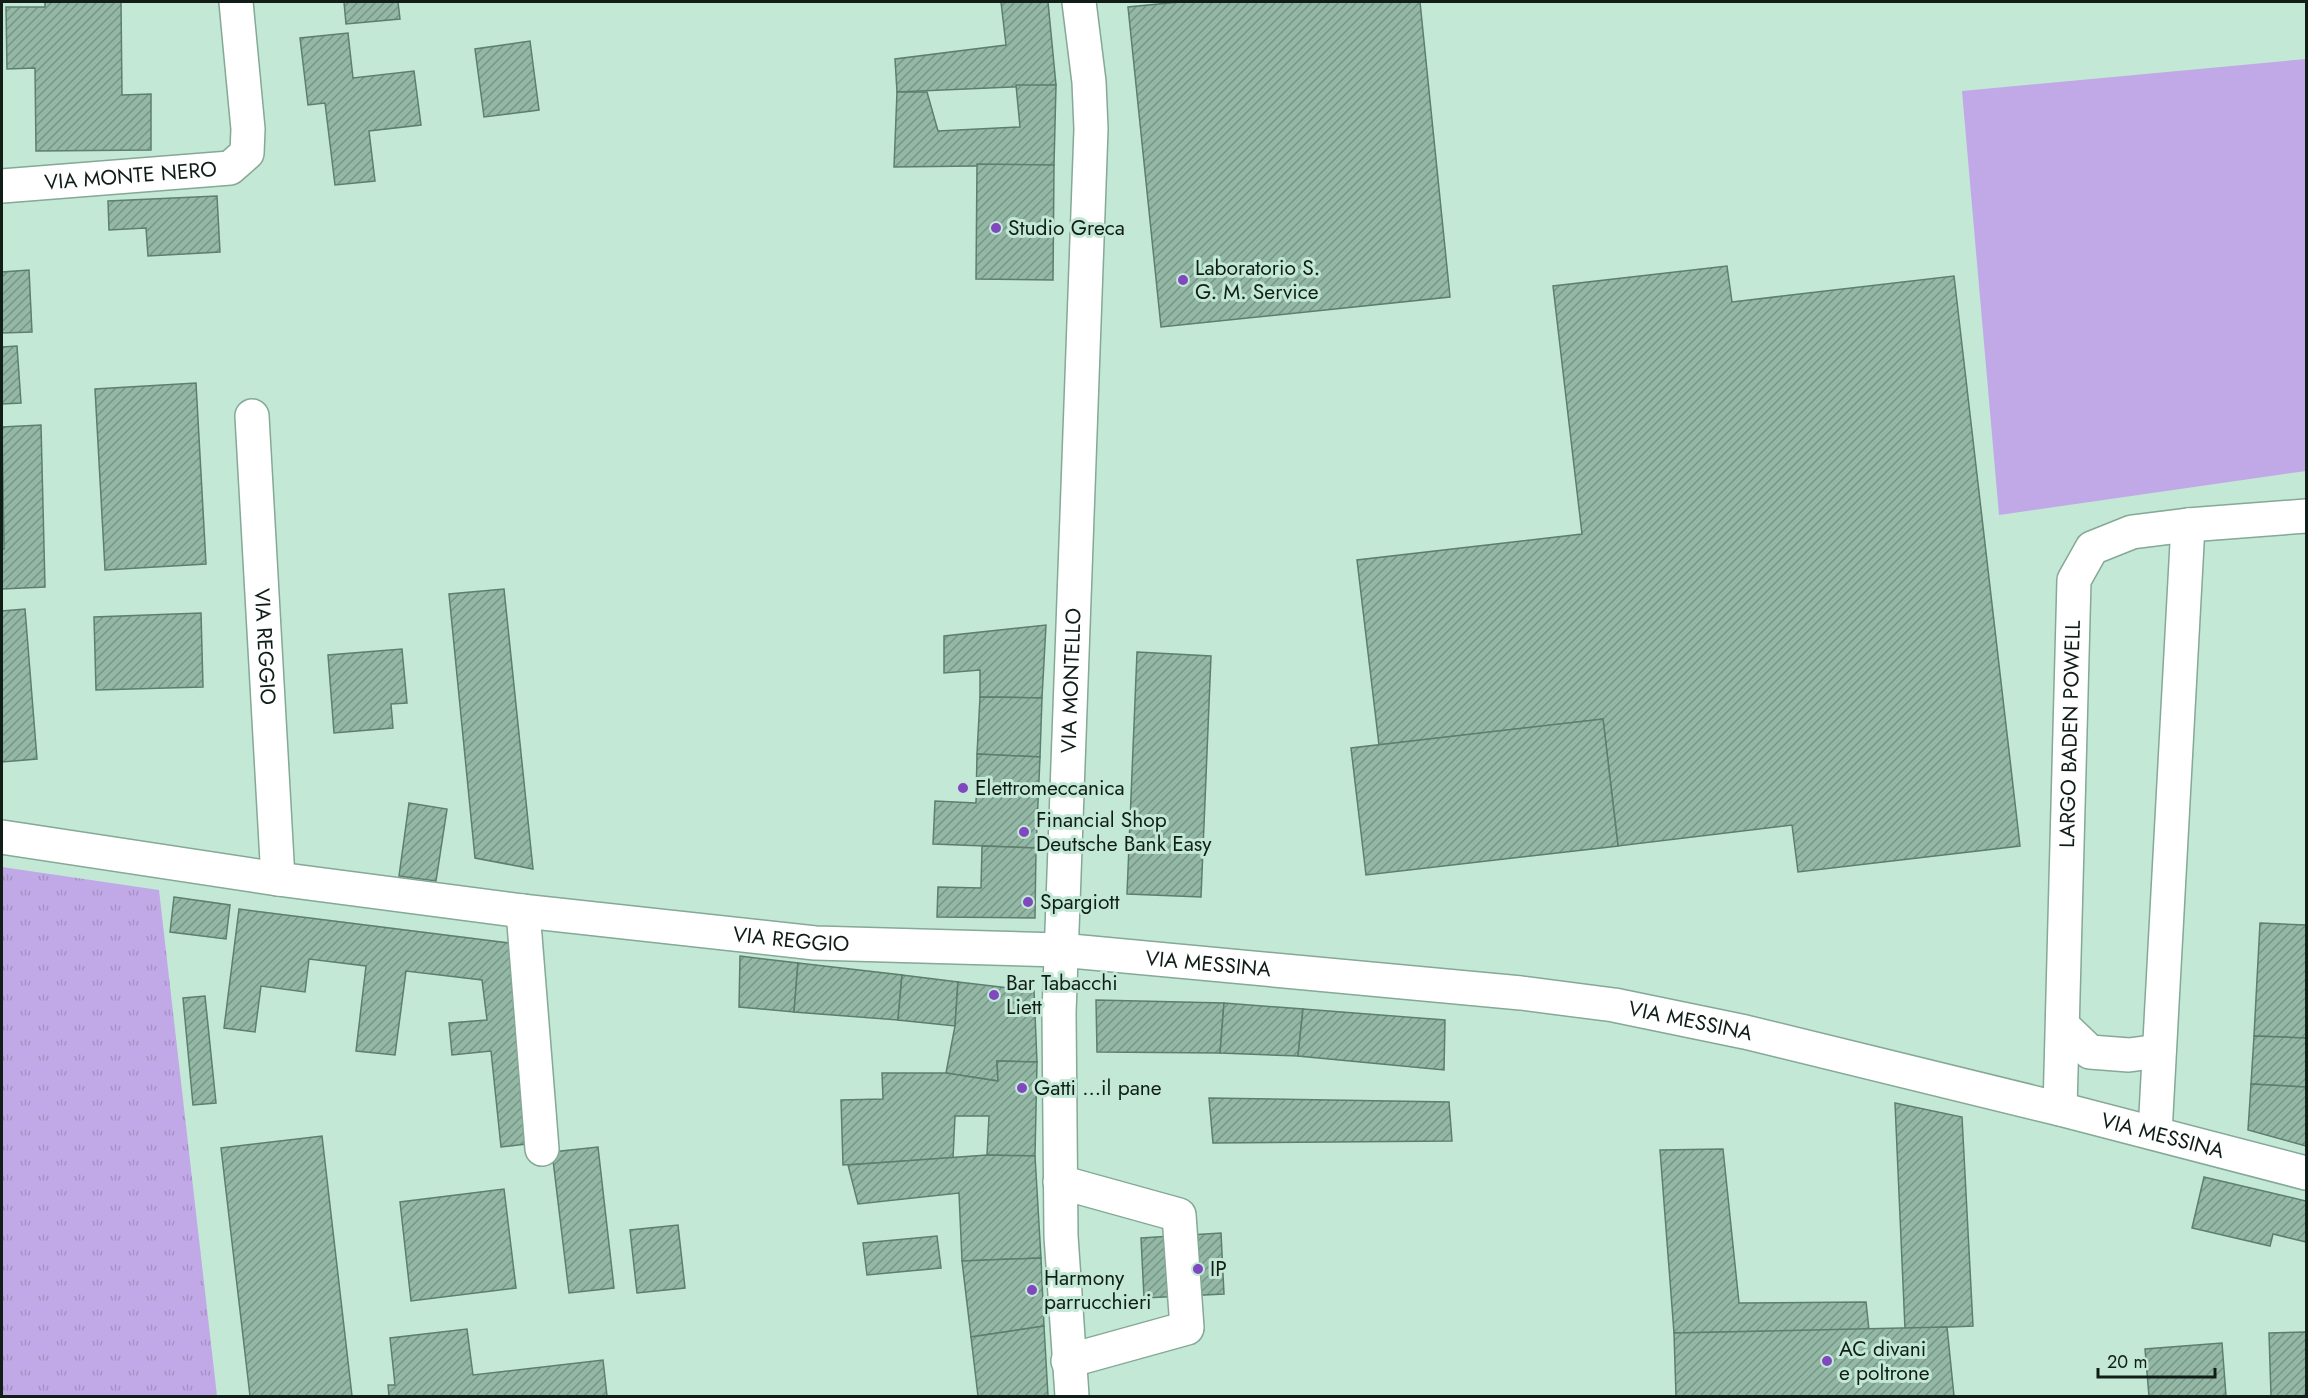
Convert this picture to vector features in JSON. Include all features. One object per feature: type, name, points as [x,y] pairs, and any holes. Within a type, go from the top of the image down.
[{"type":"street","name":"VIA MONTE NERO","points":[[2,186],[230,168],[247,153],[248,129],[236,2]]},
{"type":"street","name":"VIA MONTELLO","points":[[1072,1396],[1068,1361],[1060,1182],[1060,950],[1090,129],[1089,82],[1079,2]]},
{"type":"street","name":"VIA REGGIO","points":[[252,416],[278,879]]},
{"type":"street","name":"LARGO BADEN POWELL","points":[[2060,1109],[2074,580],[2092,548],[2132,532],[2188,525],[2307,516]]},
{"type":"street","points":[[2155,1133],[2188,525]]},
{"type":"street","name":"VIA REGGIO","points":[[2,837],[278,879],[523,911],[815,943],[1060,950]]},
{"type":"street","points":[[523,911],[542,1149]]},
{"type":"street","name":"VIA MESSINA","points":[[1060,950],[1521,993],[1614,1005],[1745,1032],[2060,1109],[2307,1173]]},
{"type":"street","points":[[2062,1026],[2090,1052],[2129,1055],[2159,1051]]},
{"type":"street","points":[[1060,1182],[1179,1215],[1187,1328],[1068,1361]]},
{"type":"green space","points":[[2306,59],[2306,471],[1999,515],[1962,91]]},
{"type":"green space","points":[[2,867],[159,890],[217,1396],[2,1396]]},
{"type":"building","points":[[45,2],[121,2],[122,95],[151,94],[151,150],[36,151],[35,68],[7,69],[6,7],[45,7]]},
{"type":"building","points":[[344,2],[398,2],[400,19],[346,24]]},
{"type":"building","points":[[1001,2],[1048,2],[1056,85],[897,92],[895,59],[1006,45]]},
{"type":"building","points":[[1179,2],[1420,2],[1450,297],[1161,327],[1128,7]]},
{"type":"building","points":[[348,33],[353,78],[414,71],[421,125],[369,131],[375,181],[335,185],[325,103],[308,105],[300,38]]},
{"type":"building","points":[[530,41],[539,110],[484,117],[475,49]]},
{"type":"building","points":[[1016,85],[1056,85],[1054,165],[894,167],[897,92],[927,92],[938,131],[1020,127]]},
{"type":"building","points":[[977,164],[1054,165],[1053,280],[976,279]]},
{"type":"building","points":[[217,196],[220,252],[148,256],[146,228],[109,230],[108,201]]},
{"type":"building","points":[[1727,266],[1732,302],[1954,276],[2020,846],[1798,872],[1792,825],[1618,846],[1603,719],[1379,745],[1357,560],[1582,534],[1553,286]]},
{"type":"building","points":[[29,270],[32,332],[2,333],[2,272]]},
{"type":"building","points":[[17,346],[21,403],[2,404],[2,347]]},
{"type":"building","points":[[196,383],[206,564],[105,570],[95,389]]},
{"type":"building","points":[[41,425],[45,587],[2,589],[2,549],[4,549],[2,427]]},
{"type":"building","points":[[504,589],[533,869],[475,858],[449,594]]},
{"type":"building","points":[[25,609],[37,759],[2,762],[2,611]]},
{"type":"building","points":[[201,613],[203,687],[96,690],[94,617]]},
{"type":"building","points":[[1046,625],[1042,698],[980,697],[980,670],[944,673],[944,636]]},
{"type":"building","points":[[402,649],[407,703],[391,704],[393,728],[334,733],[328,655]]},
{"type":"building","points":[[1137,652],[1211,656],[1201,897],[1127,894]]},
{"type":"building","points":[[980,697],[1042,698],[1040,757],[977,754]]},
{"type":"building","points":[[1603,719],[1618,846],[1366,875],[1351,748]]},
{"type":"building","points":[[977,754],[1040,757],[1036,848],[933,844],[935,801],[976,803]]},
{"type":"building","points":[[409,803],[447,809],[436,881],[399,876]]},
{"type":"building","points":[[982,846],[1036,848],[1035,918],[937,917],[938,887],[981,888]]},
{"type":"building","points":[[174,897],[230,905],[226,939],[170,932]]},
{"type":"building","points":[[239,909],[509,943],[512,950],[534,1143],[501,1147],[491,1051],[452,1055],[449,1023],[487,1020],[482,980],[406,971],[395,1055],[356,1051],[366,966],[309,959],[305,992],[261,986],[255,1032],[224,1028]]},
{"type":"building","points":[[2260,923],[2306,925],[2306,1038],[2254,1036]]},
{"type":"building","points":[[740,956],[798,963],[794,1012],[739,1007]]},
{"type":"building","points":[[798,963],[902,975],[898,1020],[794,1012]]},
{"type":"building","points":[[902,975],[958,982],[955,1026],[898,1020]]},
{"type":"building","points":[[958,982],[1034,991],[1037,1062],[997,1061],[998,1081],[946,1073],[955,1026]]},
{"type":"building","points":[[205,996],[216,1103],[193,1105],[183,998]]},
{"type":"building","points":[[1096,1000],[1224,1003],[1220,1053],[1097,1052]]},
{"type":"building","points":[[1224,1003],[1303,1009],[1298,1056],[1220,1053]]},
{"type":"building","points":[[1303,1009],[1445,1020],[1444,1070],[1298,1056]]},
{"type":"building","points":[[2254,1036],[2306,1038],[2306,1087],[2251,1084]]},
{"type":"building","points":[[997,1061],[1037,1062],[1035,1156],[987,1155],[989,1116],[955,1116],[953,1158],[843,1165],[841,1100],[883,1099],[882,1073],[946,1073],[998,1081]]},
{"type":"building","points":[[2251,1084],[2306,1087],[2306,1146],[2248,1130]]},
{"type":"building","points":[[1209,1098],[1449,1102],[1452,1141],[1213,1143]]},
{"type":"building","points":[[1895,1103],[1962,1117],[1973,1326],[1905,1329]]},
{"type":"building","points":[[322,1136],[352,1396],[250,1396],[221,1148]]},
{"type":"building","points":[[598,1147],[614,1288],[569,1293],[552,1152]]},
{"type":"building","points":[[1723,1149],[1739,1303],[1866,1302],[1869,1330],[1674,1333],[1660,1150]]},
{"type":"building","points":[[987,1155],[1035,1156],[1041,1258],[962,1261],[959,1193],[858,1204],[848,1165]]},
{"type":"building","points":[[2204,1177],[2306,1201],[2306,1242],[2273,1234],[2270,1246],[2192,1228]]},
{"type":"building","points":[[504,1189],[516,1288],[411,1301],[400,1202]]},
{"type":"building","points":[[678,1225],[685,1288],[637,1293],[630,1230]]},
{"type":"building","points":[[1221,1233],[1224,1294],[1144,1298],[1141,1238]]},
{"type":"building","points":[[937,1236],[941,1268],[867,1275],[863,1243]]},
{"type":"building","points":[[1041,1258],[1044,1326],[971,1337],[962,1261]]},
{"type":"building","points":[[1044,1326],[1048,1396],[978,1396],[971,1337]]},
{"type":"building","points":[[1947,1327],[1954,1396],[1676,1396],[1674,1333]]},
{"type":"building","points":[[467,1329],[473,1375],[603,1360],[607,1396],[389,1396],[388,1385],[395,1385],[390,1338]]},
{"type":"building","points":[[2306,1332],[2306,1396],[2271,1396],[2269,1333]]},
{"type":"building","points":[[2222,1343],[2226,1396],[2149,1396],[2145,1349]]},
{"type":"place","name":"Studio Greca","points":[[996,228]]},
{"type":"place","name":"Laboratorio S. G. M. Service","points":[[1183,280]]},
{"type":"place","name":"Elettromeccanica","points":[[963,788]]},
{"type":"place","name":"Financial Shop Deutsche Bank Easy","points":[[1024,832]]},
{"type":"place","name":"Spargiott","points":[[1028,902]]},
{"type":"place","name":"Bar Tabacchi Liett","points":[[994,995]]},
{"type":"place","name":"Gatti ...il pane","points":[[1022,1088]]},
{"type":"place","name":"IP","points":[[1198,1269]]},
{"type":"place","name":"Harmony parrucchieri","points":[[1032,1290]]},
{"type":"place","name":"AC divani e poltrone","points":[[1827,1361]]}]
